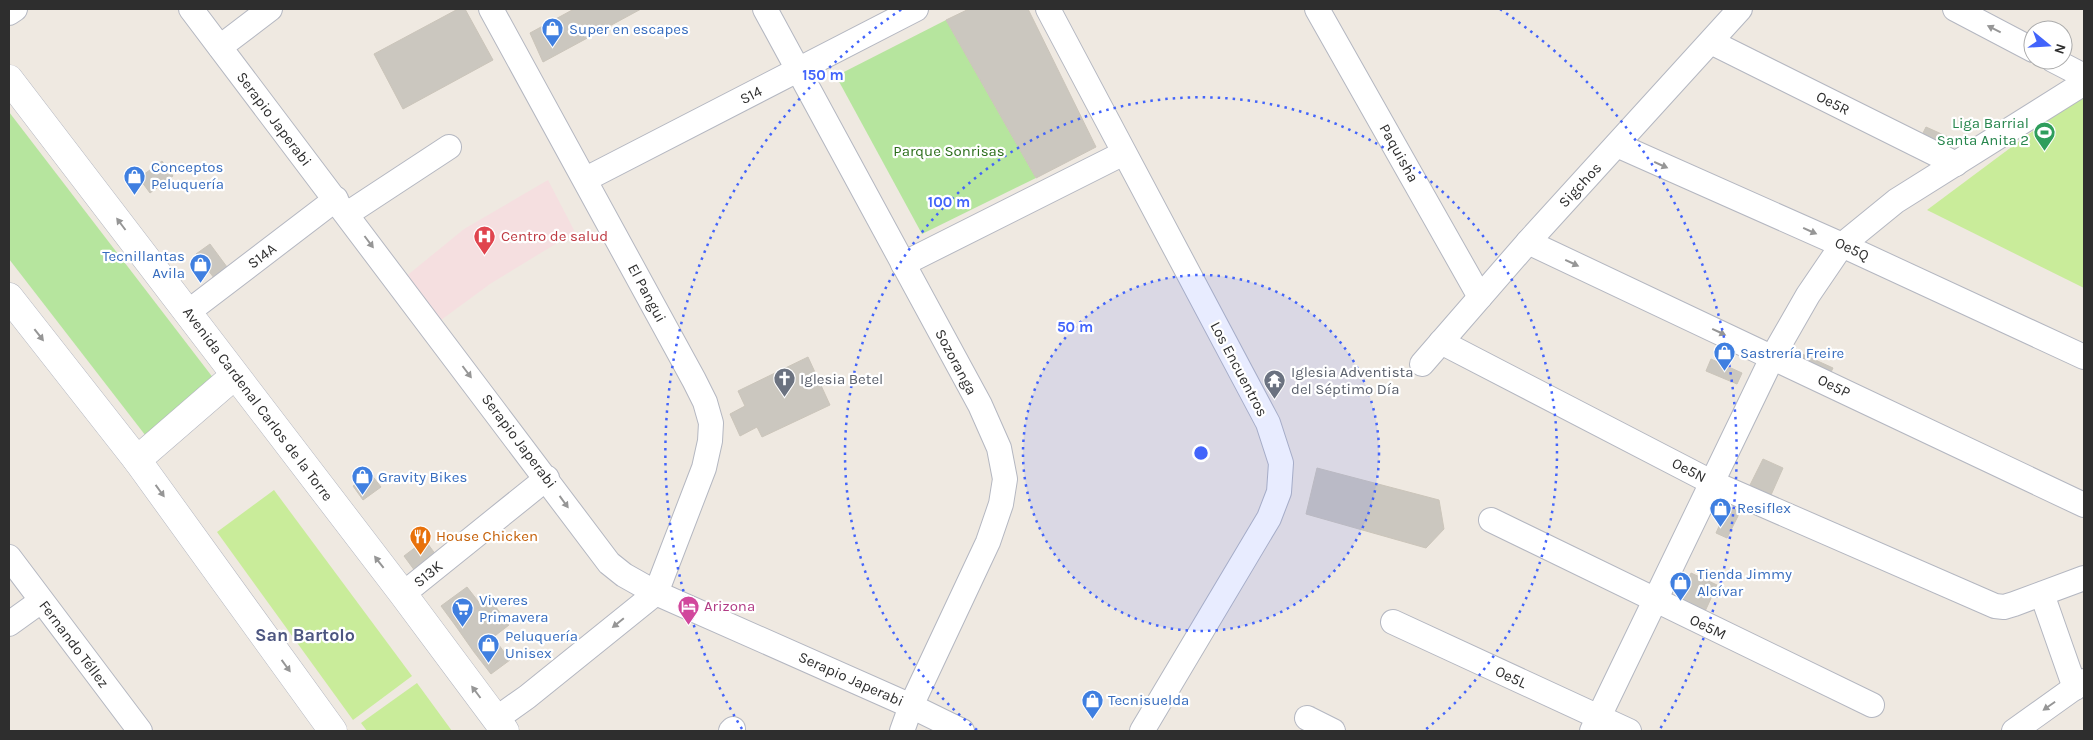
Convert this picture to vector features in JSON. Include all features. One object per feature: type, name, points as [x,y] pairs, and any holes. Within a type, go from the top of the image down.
[{"type":"street","points":[[9,13],[15,9]]},
{"type":"street","name":"Serapio Japerabi","points":[[191,9],[547,478],[609,563],[656,593],[911,706],[962,731]]},
{"type":"street","points":[[220,47],[270,9]]},
{"type":"street","name":"El Pangui","points":[[491,9],[586,179],[705,402],[711,423],[710,441],[704,468],[656,593]]},
{"type":"street","name":"Sozoranga","points":[[764,9],[980,405],[999,448],[1005,479],[1001,504],[988,542],[911,706],[902,731]]},
{"type":"street","name":"S14","points":[[586,179],[916,9]]},
{"type":"street","name":"Los Encuentros","points":[[1048,9],[1268,423],[1281,463],[1279,492],[1269,518],[1142,731]]},
{"type":"street","name":"Paquisha","points":[[1317,9],[1480,297]]},
{"type":"street","name":"Sigchos","points":[[1422,364],[1528,242],[1740,9]]},
{"type":"street","points":[[1955,9],[2023,45]]},
{"type":"street","name":"Oe5R","points":[[1710,42],[1956,164]]},
{"type":"street","points":[[2072,70],[2084,76]]},
{"type":"street","name":"Avenida Cardenal Carlos de la Torre","points":[[9,79],[501,725]]},
{"type":"street","points":[[1595,725],[1773,356],[1808,295],[1842,245],[1896,201],[2084,83]]},
{"type":"street","name":"Oe5Q","points":[[1617,145],[1842,245],[2084,357]]},
{"type":"street","name":"S14A","points":[[188,312],[342,207],[449,147]]},
{"type":"street","points":[[903,264],[1124,153]]},
{"type":"street","name":"Oe5P","points":[[1528,242],[1773,356],[2084,505]]},
{"type":"street","points":[[9,297],[137,460],[334,731]]},
{"type":"street","name":"Oe5N","points":[[1441,342],[1713,483],[1994,606],[2004,607],[2084,578]]},
{"type":"street","points":[[137,460],[234,376]]},
{"type":"street","name":"S13K","points":[[403,594],[547,478]]},
{"type":"street","name":"Oe5M","points":[[1491,520],[1655,602],[1872,705]]},
{"type":"street","name":"Fernando Téllez","points":[[9,557],[140,731]]},
{"type":"street","points":[[501,725],[527,697],[656,593]]},
{"type":"street","points":[[2014,731],[2080,685],[2042,594]]},
{"type":"street","points":[[9,624],[41,600]]},
{"type":"street","name":"Oe5L","points":[[1393,622],[1595,725],[1629,731]]},
{"type":"street","points":[[1307,718],[1333,731]]},
{"type":"shaded area","name":"Centro de salud","points":[[548,180],[575,232],[490,284],[437,323],[404,278],[464,229]]},
{"type":"green space","name":"Parque Sonrisas","points":[[946,20],[1036,178],[922,234],[836,76]]},
{"type":"green space","name":"Liga Barrial Santa Anita 2","points":[[2084,93],[2084,288],[1927,210]]},
{"type":"green space","points":[[9,112],[214,379],[149,440],[9,259]]},
{"type":"green space","points":[[274,490],[412,676],[353,720],[217,532]]},
{"type":"green space","points":[[417,683],[452,731],[367,731],[361,723]]},
{"type":"building","points":[[458,9],[465,9],[493,60],[403,109],[374,54]]},
{"type":"building","name":"Super en escapes","points":[[574,9],[641,9],[543,62],[530,33]]},
{"type":"building","points":[[969,9],[1028,9],[1096,147],[1036,178],[946,20]]},
{"type":"building","points":[[1926,127],[1955,140],[1941,149],[1920,139]]},
{"type":"building","points":[[162,161],[173,176],[150,193],[139,178]]},
{"type":"building","points":[[210,244],[227,267],[214,278],[196,254]]},
{"type":"building","points":[[1800,353],[1833,368],[1828,378],[1796,363]]},
{"type":"building","name":"Iglesia Betel","points":[[808,357],[830,405],[762,437],[757,427],[740,436],[730,414],[745,406],[738,391]]},
{"type":"building","name":"Sastrería Freire","points":[[1711,359],[1742,373],[1737,384],[1706,371]]},
{"type":"building","points":[[1763,459],[1783,468],[1771,495],[1750,485]]},
{"type":"building","points":[[1317,468],[1439,500],[1444,529],[1426,548],[1306,514]]},
{"type":"building","points":[[370,473],[381,487],[363,500],[353,486]]},
{"type":"building","points":[[1728,506],[1740,512],[1727,538],[1716,533]]},
{"type":"building","name":"House Chicken","points":[[425,540],[436,555],[415,571],[404,556]]},
{"type":"building","points":[[1691,573],[1717,585],[1702,618],[1676,606]]},
{"type":"building","points":[[467,587],[481,605],[455,625],[441,606]]},
{"type":"building","points":[[490,599],[509,625],[474,652],[455,625]]},
{"type":"building","points":[[493,637],[510,660],[491,674],[474,652]]},
{"type":"place","name":"Super en escapes","points":[[553,48]]},
{"type":"place","name":"Liga Barrial Santa Anita 2","points":[[2045,151]]},
{"type":"place","name":"Conceptos Peluquería","points":[[135,195]]},
{"type":"place","name":"Centro de salud","points":[[485,255]]},
{"type":"place","name":"Tecnillantas Avila","points":[[201,284]]},
{"type":"place","name":"Sastrería Freire","points":[[1724,372]]},
{"type":"place","name":"Iglesia Betel","points":[[784,398]]},
{"type":"place","name":"Iglesia Adventista del Séptimo Día","points":[[1275,400]]},
{"type":"place","name":"Gravity Bikes","points":[[362,496]]},
{"type":"place","name":"Resiflex","points":[[1721,527]]},
{"type":"place","name":"House Chicken","points":[[420,555]]},
{"type":"place","name":"Tienda Jimmy Alcívar","points":[[1681,602]]},
{"type":"place","name":"Arizona","points":[[688,625]]},
{"type":"place","name":"Viveres Primavera","points":[[463,628]]},
{"type":"place","name":"Peluquería Unisex","points":[[489,664]]},
{"type":"place","name":"Tecnisuelda","points":[[1092,719]]},
{"type":"district","name":"San Bartolo","points":[[305,635]]}]
